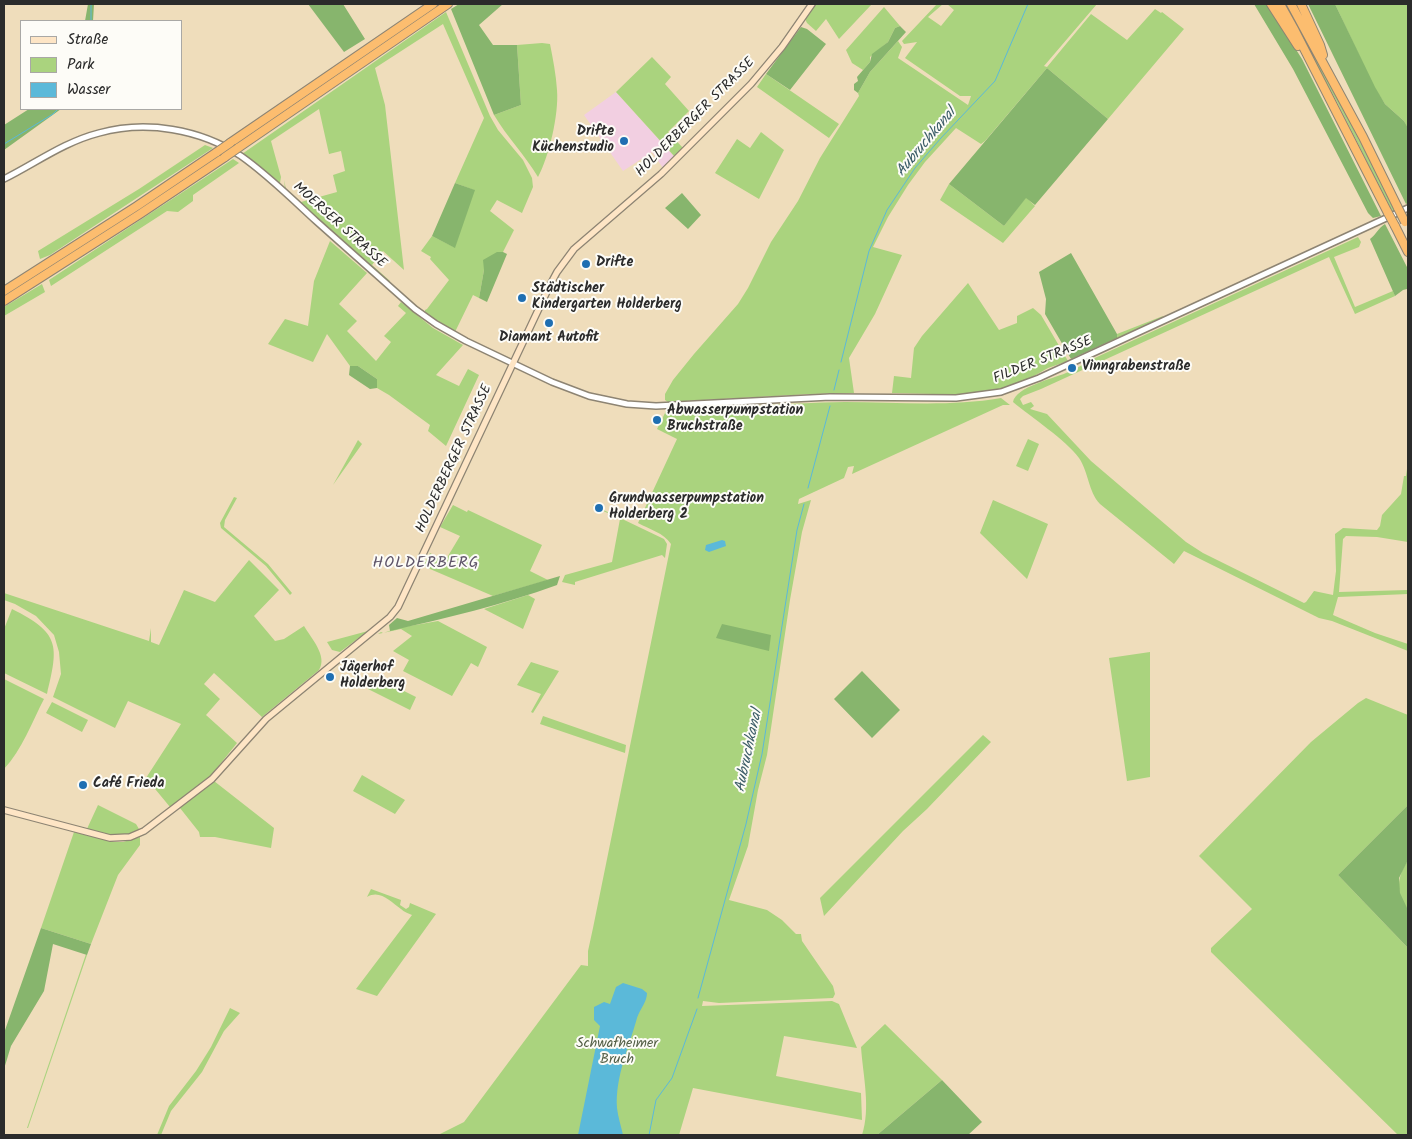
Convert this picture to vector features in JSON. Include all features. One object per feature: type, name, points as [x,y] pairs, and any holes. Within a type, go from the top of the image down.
[{"type":"highway","points":[[48,268],[433,4]]},
{"type":"highway","points":[[4,291],[35,276],[225,157],[448,4]]},
{"type":"highway","points":[[1271,4],[1324,88]]},
{"type":"highway","points":[[1280,4],[1408,252]]},
{"type":"highway","points":[[1291,4],[1326,67],[1407,225]]},
{"type":"highway","points":[[1303,6],[1320,45],[1326,67]]},
{"type":"highway","points":[[4,301],[35,276]]},
{"type":"main road","name":"HOLDERBERGER STRASSE","points":[[4,810],[98,836],[123,838],[144,831],[212,778],[266,719],[390,617],[398,607],[557,272],[574,249],[661,174],[751,84],[782,47],[812,4]]},
{"type":"street","name":"MOERSER STRASSE","points":[[4,179],[60,147],[100,132],[143,127],[165,128],[205,138],[227,148],[254,166],[415,309],[436,324],[466,341],[552,382],[589,396],[627,404],[656,406]]},
{"type":"street","name":"FILDER STRASSE","points":[[656,406],[830,397],[956,398],[1001,392],[1049,373],[1408,208]]},
{"type":"shaded area","points":[[616,92],[674,156],[663,168],[652,152],[623,171],[584,115]]},
{"type":"green space","points":[[88,4],[94,4],[93,20],[85,20]]},
{"type":"green space","points":[[308,4],[343,4],[365,39],[344,52]]},
{"type":"green space","points":[[459,4],[503,4],[479,25],[493,45],[517,45],[521,105],[494,115],[451,9]]},
{"type":"green space","points":[[815,4],[872,4],[839,39],[826,19],[816,31],[807,23],[805,19]]},
{"type":"green space","points":[[937,4],[943,4],[928,17],[941,26],[954,10],[947,4],[1097,4],[1044,66],[1047,67],[1091,14],[1127,40],[1155,9],[1162,12],[1184,29],[1108,119],[1047,68],[985,141],[981,144],[956,128],[925,162],[888,217],[873,247],[902,255],[875,314],[849,358],[854,393],[668,402],[665,400],[665,394],[673,380],[738,304],[771,242],[798,201],[820,158],[859,96],[858,93],[870,72],[898,41],[902,47],[898,58],[968,105],[971,96],[960,96],[905,58],[917,42],[904,44],[902,41]]},
{"type":"green space","points":[[1254,4],[1267,4],[1302,59],[1381,216],[1373,218],[1368,213],[1293,69]]},
{"type":"green space","points":[[1284,4],[1286,4],[1328,80],[1394,210],[1392,211],[1337,102]]},
{"type":"green space","points":[[1308,4],[1335,4],[1385,104],[1404,121],[1408,128],[1408,203],[1406,204]]},
{"type":"green space","points":[[1335,4],[1408,4],[1408,129],[1404,121],[1385,104],[1374,87]]},
{"type":"green space","points":[[884,7],[900,26],[895,28],[888,42],[870,57],[870,62],[863,70],[852,63],[846,50]]},
{"type":"green space","points":[[446,12],[490,116],[498,130],[523,160],[532,178],[533,187],[522,213],[497,200],[490,211],[514,230],[503,252],[484,270],[479,298],[473,295],[455,332],[437,322],[425,312],[449,280],[430,259],[431,257],[421,251],[432,236],[455,246],[474,190],[455,183],[484,118],[443,24],[375,68],[385,105],[404,270],[383,251],[372,265],[389,282],[285,189],[284,180],[286,189],[301,202],[337,192],[333,175],[345,171],[341,151],[329,154],[319,109],[271,141],[281,177],[280,183],[242,154]]},
{"type":"green space","points":[[900,26],[906,32],[870,72],[858,93],[854,90],[854,84],[858,81],[857,77],[870,62],[872,54],[888,42],[895,28]]},
{"type":"green space","points":[[801,27],[807,29],[826,44],[790,90],[766,74]]},
{"type":"green space","points":[[550,44],[556,79],[557,100],[552,135],[546,158],[538,177],[494,115],[521,105],[517,45]]},
{"type":"green space","points":[[652,57],[671,77],[665,84],[689,111],[668,132],[683,148],[674,156],[616,92]]},
{"type":"green space","points":[[1047,68],[1108,119],[1035,205],[1026,198],[1004,226],[949,184]]},
{"type":"green space","points":[[766,74],[839,124],[829,138],[757,87]]},
{"type":"green space","points":[[27,110],[60,110],[4,150],[4,125]]},
{"type":"green space","points":[[761,132],[784,150],[759,199],[715,173],[737,139],[750,148]]},
{"type":"green space","points":[[205,145],[213,148],[50,255],[40,259],[38,251],[139,189]]},
{"type":"green space","points":[[233,159],[239,163],[193,195],[193,201],[178,212],[167,211],[51,286],[49,280]]},
{"type":"green space","points":[[455,183],[475,190],[455,248],[432,236]]},
{"type":"green space","points":[[949,184],[1004,226],[1026,197],[1035,206],[1003,243],[940,200]]},
{"type":"green space","points":[[682,193],[701,215],[688,229],[665,208]]},
{"type":"green space","points":[[1385,224],[1408,269],[1408,291],[1407,289],[1403,290],[1395,296],[1370,239]]},
{"type":"green space","points":[[1360,234],[1152,330],[1355,235]]},
{"type":"green space","points":[[1358,237],[1361,242],[1359,247],[1334,257],[1355,307],[1393,291],[1395,296],[1355,314],[1329,257],[1020,399],[1023,405],[1031,402],[1034,406],[1030,409],[1047,414],[1091,461],[1186,542],[1203,553],[1304,603],[1314,591],[1333,595],[1336,571],[1335,534],[1343,528],[1377,530],[1380,526],[1382,515],[1401,494],[1408,462],[1408,542],[1377,537],[1346,536],[1343,539],[1339,592],[1408,590],[1408,594],[1338,597],[1333,615],[1375,633],[1408,644],[1408,651],[1332,621],[1319,618],[1184,551],[1174,564],[1100,504],[1093,493],[1079,458],[1057,436],[1013,402],[1021,392],[1035,384],[1071,371],[1086,362]]},
{"type":"green space","points":[[330,241],[367,273],[339,304],[357,321],[347,331],[376,361],[391,342],[384,336],[406,313],[398,306],[401,302],[433,328],[463,345],[436,375],[459,386],[468,369],[479,375],[446,446],[428,431],[430,425],[377,388],[377,379],[358,366],[350,366],[327,334],[313,362],[268,344],[285,319],[308,326],[314,281]]},
{"type":"green space","points":[[497,252],[507,254],[487,302],[479,298],[484,270],[483,260]]},
{"type":"green space","points":[[1071,253],[1117,334],[1117,338],[1071,359],[1045,314],[1046,299],[1039,272]]},
{"type":"green space","points":[[968,283],[999,330],[1017,323],[1017,316],[1033,308],[1041,315],[1068,361],[1000,390],[973,395],[892,393],[894,376],[911,378],[914,348],[922,336]]},
{"type":"green space","points":[[42,284],[45,292],[4,316],[4,307]]},
{"type":"green space","points":[[1163,316],[1162,318],[1117,338],[1117,334]]},
{"type":"green space","points":[[350,366],[358,366],[377,379],[377,388],[370,389],[349,375]]},
{"type":"green space","name":"Schwafheimer Bruch","points":[[1001,398],[1010,405],[1003,405],[852,474],[854,466],[848,467],[844,478],[799,499],[798,504],[811,500],[802,532],[790,600],[767,755],[758,790],[748,846],[729,900],[767,910],[782,920],[796,934],[801,934],[802,941],[833,986],[835,994],[833,998],[719,1003],[703,1001],[702,1006],[832,1001],[839,1004],[857,1048],[784,1036],[776,1076],[861,1093],[862,1120],[693,1088],[679,1135],[438,1135],[464,1122],[581,965],[588,966],[588,951],[671,544],[660,534],[638,523],[677,439],[657,429],[666,411],[845,402],[942,403]]},
{"type":"green space","points":[[1028,439],[1039,444],[1028,471],[1016,466]]},
{"type":"green space","points":[[358,440],[362,444],[333,485]]},
{"type":"green space","points":[[234,497],[237,498],[225,520],[224,527],[268,564],[292,593],[290,595],[266,566],[221,528],[220,523]]},
{"type":"green space","points":[[993,500],[1048,524],[1027,579],[980,533]]},
{"type":"green space","points":[[453,505],[467,512],[468,510],[542,545],[530,571],[548,580],[493,596],[423,566],[430,553],[445,561],[460,536],[440,527]]},
{"type":"green space","points":[[593,505],[664,539],[667,544],[665,558],[662,555],[575,582],[575,585],[562,582],[565,575],[612,562],[620,519]]},
{"type":"green space","points":[[249,560],[279,590],[254,616],[275,641],[284,639],[304,626],[318,647],[321,665],[319,670],[262,717],[214,673],[204,684],[220,699],[206,715],[237,743],[209,778],[170,807],[146,778],[181,724],[128,701],[115,728],[53,697],[61,674],[59,652],[54,635],[36,616],[4,600],[4,593],[149,641],[151,628],[151,642],[159,645],[184,590],[215,602]]},
{"type":"green space","points":[[560,576],[557,585],[516,599],[390,631],[389,625],[397,618],[408,621]]},
{"type":"green space","points":[[528,595],[535,599],[523,629],[484,609]]},
{"type":"green space","points":[[12,609],[39,626],[52,642],[54,652],[53,663],[47,694],[4,673],[4,629]]},
{"type":"green space","points":[[438,621],[487,647],[478,667],[471,663],[452,696],[403,671],[409,660],[393,651],[412,636],[401,629],[384,633],[398,628]]},
{"type":"green space","points":[[722,624],[771,635],[769,651],[716,638]]},
{"type":"green space","points":[[368,631],[340,652],[332,650],[327,642]]},
{"type":"green space","points":[[1150,652],[1150,777],[1127,781],[1109,658]]},
{"type":"green space","points":[[531,662],[559,671],[533,713],[531,712],[541,694],[517,685]]},
{"type":"green space","points":[[862,671],[900,710],[872,738],[834,699]]},
{"type":"green space","points":[[376,677],[416,697],[410,710],[368,689]]},
{"type":"green space","points":[[4,679],[44,699],[21,745],[4,769]]},
{"type":"green space","points":[[1366,698],[1408,715],[1408,805],[1338,875],[1408,948],[1408,1135],[1398,1135],[1211,952],[1211,948],[1252,909],[1199,856],[1311,742]]},
{"type":"green space","points":[[52,702],[88,720],[82,732],[46,713]]},
{"type":"green space","points":[[543,716],[626,745],[625,753],[540,724]]},
{"type":"green space","points":[[983,735],[991,742],[927,809],[903,831],[824,916],[820,898]]},
{"type":"green space","points":[[362,775],[405,800],[395,814],[353,791]]},
{"type":"green space","points":[[214,781],[274,828],[271,848],[215,837],[200,837],[199,832],[180,808]]},
{"type":"green space","points":[[98,805],[136,824],[139,829],[133,833],[120,836],[86,831]]},
{"type":"green space","points":[[1408,805],[1408,860],[1399,878],[1400,893],[1408,910],[1408,948],[1338,875]]},
{"type":"green space","points":[[74,832],[114,842],[123,842],[140,837],[140,845],[118,875],[91,944],[41,928]]},
{"type":"green space","points":[[1408,860],[1408,910],[1401,897],[1399,885],[1404,866]]},
{"type":"green space","points":[[371,889],[401,900],[400,905],[406,909],[410,903],[436,914],[377,996],[356,989],[412,915],[403,911],[381,895],[367,897]]},
{"type":"green space","points":[[41,928],[91,944],[87,955],[53,944],[44,991],[11,1046],[4,1069],[4,1033]]},
{"type":"green space","points":[[86,954],[87,955],[27,1128]]},
{"type":"green space","points":[[230,1008],[240,1013],[224,1031],[202,1072],[171,1111],[161,1135],[157,1135],[169,1106],[196,1071],[211,1047]]},
{"type":"green space","points":[[885,1024],[942,1080],[877,1135],[862,1135],[865,1125],[866,1092],[861,1047]]},
{"type":"green space","points":[[942,1080],[982,1122],[968,1135],[877,1135]]},
{"type":"water","points":[[722,540],[725,541],[726,546],[709,552],[705,550],[706,545]]},
{"type":"water","points":[[623,983],[642,989],[647,993],[637,1018],[618,1085],[617,1108],[623,1135],[578,1135],[600,1026],[594,1020],[594,1007],[604,1002],[610,1004],[616,987]]},
{"type":"waterway","points":[[91,4],[91,20]]},
{"type":"waterway","name":"Aubruchkanal","points":[[841,362],[869,251],[887,210],[915,168],[995,81],[1028,4]]},
{"type":"waterway","points":[[4,144],[57,110]]},
{"type":"waterway","name":"Aubruchkanal","points":[[834,390],[839,370]]},
{"type":"waterway","name":"Aubruchkanal","points":[[808,488],[830,406]]},
{"type":"waterway","name":"Aubruchkanal","points":[[698,998],[746,824],[762,754],[797,530],[804,504]]},
{"type":"waterway","name":"Aubruchkanal","points":[[649,1135],[656,1100],[672,1078],[697,1009]]},
{"type":"place","name":"Drifte Küchenstudio","points":[[624,141]]},
{"type":"place","name":"Drifte","points":[[586,264]]},
{"type":"place","name":"Städtischer Kindergarten Holderberg","points":[[522,298]]},
{"type":"place","name":"Diamant Autofit","points":[[549,323]]},
{"type":"place","name":"Vinngrabenstraße","points":[[1072,368]]},
{"type":"place","name":"Abwasserpumpstation Bruchstraße","points":[[657,420]]},
{"type":"place","name":"Grundwasserpumpstation Holderberg 2","points":[[599,508]]},
{"type":"place","name":"Jägerhof Holderberg","points":[[330,677]]},
{"type":"place","name":"Café Frieda","points":[[83,785]]},
{"type":"district","name":"HOLDERBERG","points":[[426,564]]}]
